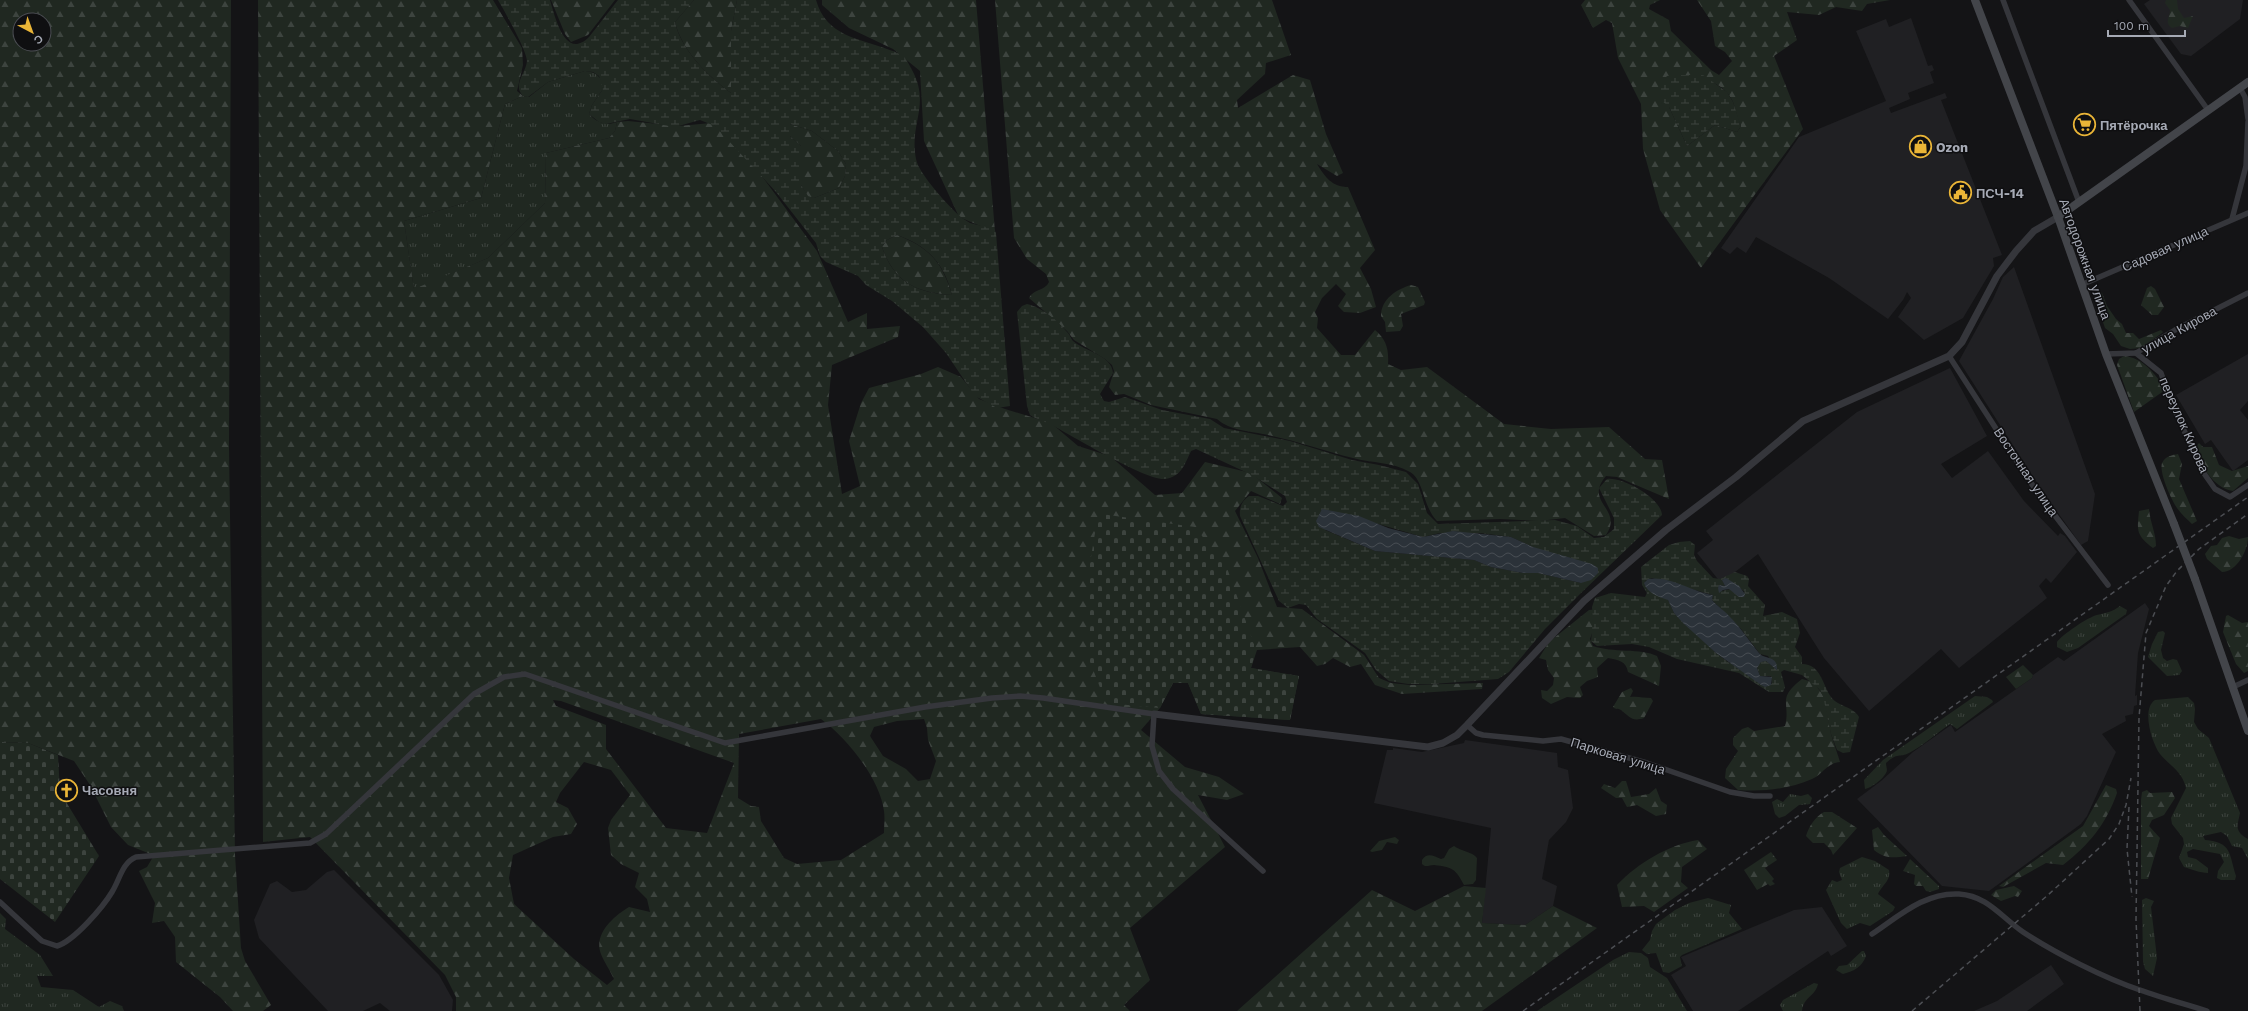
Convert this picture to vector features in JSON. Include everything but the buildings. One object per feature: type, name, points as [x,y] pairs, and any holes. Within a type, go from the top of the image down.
[{"type":"main road","name":"Автодорожная улица","points":[[1975,0],[2058,217],[2106,354],[2195,579],[2248,730]]},
{"type":"main road","points":[[2058,217],[2248,82]]},
{"type":"street","name":"Автодорожная улица","points":[[2003,0],[2080,202]]},
{"type":"street","points":[[2129,0],[2208,110]]},
{"type":"street","points":[[2240,88],[2246,99],[2248,119]]},
{"type":"street","points":[[2232,219],[2246,166],[2248,122]]},
{"type":"street","name":"Садовая улица","points":[[2081,285],[2248,213]]},
{"type":"street","points":[[0,902],[42,941],[57,946],[71,939],[85,924],[112,892],[129,860],[136,857],[314,842],[326,834],[474,694],[490,683],[516,674],[525,674],[725,743],[925,707],[992,698],[1036,698],[1154,714],[1428,747],[1450,739],[1467,725],[1584,602],[1666,530],[1736,477],[1803,421],[1949,356],[1962,342],[1997,276],[2016,251],[2034,231],[2058,217]]},
{"type":"street","name":"улица Кирова","points":[[2106,354],[2136,353],[2175,330],[2248,293]]},
{"type":"street","name":"переулок Кирова","points":[[2136,353],[2161,372],[2172,404],[2203,472],[2215,489],[2230,497],[2248,485]]},
{"type":"street","name":"Восточная улица","points":[[1949,356],[2038,492],[2108,585]]},
{"type":"street","points":[[2233,687],[2248,680]]},
{"type":"street","points":[[1154,714],[1152,746],[1160,771],[1173,788],[1263,871]]},
{"type":"street","name":"Парковая улица","points":[[1467,725],[1476,733],[1484,735],[1543,741],[1561,739],[1647,763],[1730,792],[1754,796],[1770,796]]},
{"type":"street","points":[[1872,934],[1922,901],[1949,894],[1977,897],[1987,902],[2023,931],[2079,963],[2140,990],[2207,1011]]},
{"type":"shaded area","points":[[2150,0],[2243,0],[2240,19],[2191,56],[2181,54],[2144,4]]},
{"type":"shaded area","points":[[1911,18],[1928,66],[1932,65],[1934,70],[1930,72],[1934,83],[1908,93],[1910,99],[1889,108],[1891,113],[1945,93],[1947,98],[1941,100],[2002,255],[1993,258],[1994,266],[1963,318],[1924,340],[1898,317],[1911,298],[1907,292],[1903,300],[1888,319],[1829,278],[1756,237],[1746,253],[1737,247],[1730,254],[1721,248],[1799,137],[1886,101],[1856,31],[1886,19],[1889,27]]},
{"type":"shaded area","points":[[2014,267],[2095,494],[2088,541],[2081,545],[2043,492],[1959,361],[1993,299],[2003,277]]},
{"type":"shaded area","points":[[2248,354],[2248,401],[2240,410],[2248,420],[2248,460],[2233,471],[2211,440],[2205,444],[2176,395]]},
{"type":"shaded area","points":[[1950,368],[1987,436],[1941,464],[1952,478],[1988,451],[2024,501],[2058,536],[2060,533],[2065,536],[2077,552],[2051,583],[2046,578],[2039,586],[2047,598],[1959,668],[1941,649],[1869,711],[1824,658],[1758,554],[1721,583],[1697,553],[1713,540],[1706,531],[1857,412]]},
{"type":"shaded area","points":[[2145,603],[2149,609],[2138,653],[2135,696],[2137,695],[2137,705],[2134,706],[2133,714],[2125,716],[2126,721],[2102,734],[2116,752],[2087,816],[2081,824],[1989,891],[1942,886],[1857,799],[1881,781],[1913,752],[1951,725],[1955,732],[2032,678],[2033,675],[2058,657],[2064,661]]},
{"type":"shaded area","points":[[1465,740],[1557,753],[1558,767],[1568,770],[1573,808],[1566,822],[1549,840],[1542,879],[1557,886],[1553,906],[1525,925],[1482,923],[1491,828],[1374,803],[1387,750],[1393,750],[1393,748],[1422,752],[1464,743]]},
{"type":"shaded area","points":[[334,870],[439,975],[453,1000],[452,1011],[390,1011],[380,1003],[363,1011],[328,1011],[259,938],[254,920],[270,884],[277,881],[292,892],[306,890],[327,872]]},
{"type":"shaded area","points":[[1822,907],[1847,946],[1831,956],[1828,951],[1738,1011],[1693,1011],[1671,975],[1686,966],[1681,957],[1794,910]]},
{"type":"shaded area","points":[[2051,965],[2064,984],[2027,1011],[1974,1011],[1997,1001]]},
{"type":"green space","points":[[0,0],[231,0],[229,448],[235,855],[241,948],[245,961],[271,1005],[263,1011],[233,1011],[220,997],[176,962],[175,937],[164,921],[152,923],[155,903],[139,871],[147,867],[153,857],[148,853],[128,845],[111,827],[90,785],[74,761],[28,743],[0,742]]},
{"type":"green space","points":[[258,0],[493,0],[522,48],[523,65],[517,91],[523,96],[505,104],[481,198],[404,221],[414,289],[488,258],[545,203],[546,153],[609,138],[615,131],[617,122],[628,121],[679,126],[711,123],[736,141],[817,251],[848,322],[867,313],[867,329],[900,326],[898,337],[832,365],[828,405],[842,494],[860,486],[849,441],[861,403],[869,388],[921,374],[938,367],[961,377],[979,399],[1005,409],[1051,423],[1078,446],[1110,456],[1155,495],[1182,493],[1205,462],[1251,473],[1282,498],[1280,504],[1251,491],[1235,511],[1258,558],[1277,607],[1302,609],[1364,655],[1379,678],[1391,683],[1410,685],[1483,683],[1482,689],[1402,694],[1375,685],[1361,664],[1350,667],[1333,658],[1325,664],[1317,666],[1300,647],[1257,650],[1251,668],[1299,676],[1290,720],[1201,714],[1188,683],[1173,683],[1160,708],[1141,730],[1185,767],[1219,777],[1244,794],[1227,800],[1198,795],[1225,847],[1130,928],[1150,980],[1124,1005],[1130,1011],[456,1011],[456,997],[445,975],[310,837],[263,842]],"holes":[[[553,700],[561,701],[734,763],[707,833],[666,828],[606,749],[606,725],[556,706]],[[821,719],[851,748],[869,773],[881,799],[884,814],[884,833],[841,860],[797,864],[784,858],[761,821],[759,807],[751,806],[738,798],[739,734]],[[924,719],[927,728],[928,740],[936,761],[930,779],[918,781],[906,769],[883,756],[870,736],[874,727],[897,721]],[[584,762],[611,770],[630,795],[611,820],[608,828],[611,855],[621,864],[639,873],[635,887],[647,899],[650,912],[629,907],[617,915],[606,926],[602,933],[599,947],[614,979],[607,985],[574,959],[514,904],[509,878],[513,855],[553,837],[571,834],[577,824],[568,808],[556,802],[560,793]]]},
{"type":"green space","points":[[498,0],[550,0],[562,34],[573,44],[581,43],[589,37],[618,0],[694,0],[675,22],[678,32],[683,43],[697,62],[713,79],[731,93],[731,31],[737,0],[816,0],[827,21],[844,34],[894,51],[902,56],[912,70],[920,94],[915,146],[916,159],[922,173],[950,207],[962,218],[970,223],[994,229],[996,233],[1010,406],[997,408],[975,396],[946,353],[923,327],[892,301],[866,285],[858,276],[826,262],[820,256],[816,243],[776,192],[715,126],[700,120],[675,127],[630,119],[606,124],[599,122],[589,114],[592,105],[603,89],[599,76],[593,72],[585,71],[548,82],[528,97],[523,96],[520,92],[519,83],[526,65],[526,56],[510,21]],"holes":[[[790,124],[812,131],[838,151],[846,164],[845,176],[839,188],[814,198],[808,196],[801,185],[801,146],[790,136]],[[897,235],[918,245],[933,257],[944,274],[952,295],[928,292],[917,288],[900,277],[893,269],[882,247],[887,240]]]},
{"type":"green space","points":[[551,0],[615,0],[588,35],[571,42],[565,34]]},
{"type":"green space","points":[[694,0],[737,0],[731,31],[731,93],[705,71],[697,62],[683,43],[678,33],[675,22]]},
{"type":"green space","points":[[822,0],[976,0],[995,232],[959,217],[924,141],[920,71],[893,49],[849,28],[822,5]]},
{"type":"green space","points":[[995,0],[1272,0],[1291,55],[1266,63],[1265,74],[1237,100],[1238,108],[1293,75],[1310,80],[1326,134],[1343,173],[1337,176],[1317,164],[1323,173],[1333,183],[1342,187],[1348,187],[1375,250],[1360,268],[1371,289],[1376,307],[1360,313],[1344,312],[1338,306],[1346,294],[1336,284],[1322,298],[1315,312],[1318,318],[1317,328],[1341,355],[1355,355],[1375,330],[1382,337],[1386,345],[1388,364],[1401,370],[1427,367],[1504,424],[1551,429],[1609,427],[1645,459],[1662,460],[1669,499],[1617,477],[1606,476],[1600,485],[1599,493],[1610,518],[1610,526],[1606,535],[1594,536],[1565,518],[1539,521],[1500,519],[1437,521],[1429,509],[1421,487],[1415,476],[1397,466],[1360,460],[1279,437],[1234,428],[1217,419],[1151,405],[1124,394],[1115,395],[1109,387],[1114,371],[1112,365],[1074,340],[1067,331],[1029,298],[1033,293],[1045,287],[1049,282],[1046,274],[1027,259],[1014,238]]},
{"type":"green space","points":[[1585,0],[1660,0],[1650,5],[1649,9],[1669,20],[1671,31],[1711,70],[1719,75],[1732,61],[1725,52],[1715,46],[1711,21],[1697,0],[1890,0],[1867,4],[1862,11],[1836,7],[1819,15],[1787,12],[1797,40],[1774,56],[1803,129],[1701,268],[1660,210],[1643,149],[1641,104],[1618,58],[1612,23],[1606,20],[1593,28],[1581,5]],"holes":[[[1679,75],[1710,81],[1724,89],[1733,102],[1741,126],[1737,132],[1715,125],[1687,146],[1669,107]]]},
{"type":"green space","points":[[2166,0],[2177,0],[2178,9],[2184,18],[2193,16],[2188,28],[2180,26],[2172,28],[2168,24],[2170,10],[2165,3]]},
{"type":"green space","points":[[585,71],[596,74],[600,78],[603,89],[592,105],[589,114],[595,120],[602,123],[610,124],[617,122],[615,131],[609,138],[546,153],[545,203],[488,258],[414,290],[404,221],[481,198],[505,104],[523,96],[529,97],[548,82]]},
{"type":"green space","points":[[1669,75],[1703,75],[1727,92],[1733,102],[1741,126],[1737,132],[1715,125],[1687,146],[1669,107],[1661,100],[1658,88],[1661,80]]},
{"type":"green space","points":[[790,124],[812,131],[838,151],[846,164],[845,176],[839,188],[814,198],[808,197],[801,185],[801,146],[790,136]]},
{"type":"green space","points":[[897,235],[918,245],[933,258],[944,274],[952,295],[939,294],[917,288],[900,277],[887,259],[882,247],[887,240]]},
{"type":"green space","points":[[1411,285],[1418,287],[1425,302],[1424,305],[1401,314],[1403,326],[1400,331],[1386,332],[1385,322],[1381,316],[1384,305],[1395,292]]},
{"type":"green space","points":[[2151,286],[2155,289],[2164,307],[2158,315],[2152,315],[2141,305],[2147,288]]},
{"type":"green space","points":[[2098,290],[2102,293],[2107,306],[2116,319],[2122,324],[2126,333],[2133,333],[2139,339],[2161,330],[2163,332],[2141,348],[2130,349],[2121,346],[2113,334],[2105,328],[2094,296]]},
{"type":"green space","points":[[1027,304],[1038,308],[1060,324],[1078,345],[1097,354],[1108,362],[1113,373],[1100,394],[1104,401],[1109,402],[1125,397],[1162,410],[1210,419],[1224,428],[1290,441],[1352,460],[1406,472],[1418,484],[1427,513],[1438,524],[1555,520],[1577,526],[1594,538],[1604,537],[1614,529],[1614,518],[1599,488],[1607,479],[1622,481],[1640,490],[1655,502],[1660,508],[1662,515],[1545,629],[1509,672],[1498,679],[1433,684],[1408,684],[1389,681],[1376,670],[1365,653],[1317,619],[1306,605],[1299,604],[1288,608],[1279,601],[1240,516],[1240,510],[1244,500],[1249,496],[1258,496],[1283,506],[1287,502],[1285,496],[1252,475],[1196,449],[1191,451],[1182,469],[1175,476],[1165,479],[1156,478],[1127,466],[1052,425],[1030,415],[1027,406],[1017,312],[1022,306]],"holes":[[[1375,523],[1423,537],[1440,533],[1480,533],[1511,537],[1533,547],[1581,583],[1538,573],[1523,573],[1491,567],[1474,560],[1375,551],[1325,530]]]},
{"type":"green space","points":[[2124,356],[2131,357],[2143,363],[2158,378],[2165,390],[2134,412],[2117,365],[2119,359]]},
{"type":"green space","points":[[2199,443],[2203,447],[2212,447],[2219,465],[2232,471],[2248,466],[2248,478],[2233,491],[2220,486],[2209,475],[2197,456],[2194,449]]},
{"type":"green space","points":[[2178,454],[2182,464],[2179,479],[2197,521],[2192,524],[2180,512],[2175,504],[2166,486],[2162,473],[2163,461],[2169,456]]},
{"type":"green space","points":[[2149,509],[2156,541],[2156,546],[2153,548],[2143,540],[2138,528],[2139,511]]},
{"type":"green space","points":[[1101,514],[1195,527],[1227,568],[1256,650],[1251,668],[1299,676],[1290,720],[1201,714],[1188,683],[1173,683],[1160,708],[1106,703],[1089,659],[1087,581],[1096,527]]},
{"type":"green space","points":[[2229,536],[2239,539],[2248,537],[2246,548],[2241,559],[2232,568],[2222,572],[2207,559],[2205,554],[2211,546],[2217,545],[2222,538]]},
{"type":"green space","points":[[1690,541],[1695,545],[1694,555],[1697,561],[1713,578],[1720,579],[1735,572],[1747,576],[1749,579],[1748,586],[1765,605],[1763,616],[1782,612],[1797,619],[1800,633],[1795,647],[1802,657],[1802,664],[1813,668],[1821,676],[1828,692],[1837,703],[1853,711],[1859,717],[1850,752],[1843,753],[1837,750],[1831,734],[1823,696],[1819,689],[1802,675],[1784,670],[1781,672],[1785,687],[1783,692],[1769,692],[1739,673],[1677,659],[1649,647],[1632,644],[1597,646],[1591,641],[1593,620],[1592,607],[1595,598],[1611,593],[1645,597],[1647,593],[1642,585],[1641,567],[1669,545]],"holes":[[[1652,578],[1713,595],[1712,600],[1741,629],[1760,654],[1768,656],[1777,670],[1766,661],[1761,661],[1757,668],[1760,676],[1771,676],[1772,684],[1728,662],[1716,653],[1674,613],[1668,600],[1645,581]],[[1726,578],[1745,592],[1739,597],[1730,589],[1722,591],[1718,588],[1720,585],[1725,586],[1722,580]]]},
{"type":"green space","points":[[2120,606],[2127,610],[2126,614],[2078,648],[2067,652],[2057,647],[2057,642],[2069,631],[2093,616],[2112,611]]},
{"type":"green space","points":[[1600,609],[1590,639],[1593,646],[1643,652],[1657,656],[1661,666],[1659,686],[1628,672],[1624,663],[1608,658],[1597,668],[1598,677],[1587,681],[1580,687],[1583,695],[1580,698],[1567,697],[1551,704],[1542,698],[1541,690],[1547,691],[1553,685],[1554,678],[1548,670],[1546,660],[1539,658],[1549,642],[1589,610]]},
{"type":"green space","points":[[2228,615],[2242,623],[2248,622],[2248,671],[2244,673],[2236,664],[2223,632],[2226,616]]},
{"type":"green space","points":[[2163,631],[2165,633],[2161,650],[2163,658],[2167,661],[2173,659],[2177,660],[2182,671],[2179,675],[2167,676],[2148,657],[2158,632]]},
{"type":"green space","points":[[2023,665],[2033,675],[2032,678],[2016,689],[2006,677]]},
{"type":"green space","points":[[1802,679],[1813,682],[1824,696],[1831,734],[1840,762],[1828,766],[1812,779],[1794,785],[1757,791],[1738,790],[1725,778],[1726,769],[1738,751],[1733,745],[1733,738],[1742,729],[1748,727],[1754,731],[1785,726],[1787,697],[1794,686]]},
{"type":"green space","points":[[1631,688],[1633,691],[1630,697],[1651,698],[1653,701],[1644,718],[1634,719],[1629,717],[1621,710],[1613,707],[1622,692]]},
{"type":"green space","points":[[1975,696],[1987,697],[1993,702],[1957,729],[1950,724],[1914,750],[1906,754],[1896,756],[1890,760],[1886,763],[1887,771],[1880,780],[1865,789],[1864,780],[1883,760]]},
{"type":"green space","points":[[2188,697],[2194,703],[2194,722],[2198,729],[2209,738],[2240,813],[2238,830],[2248,839],[2248,859],[2242,848],[2232,846],[2227,836],[2221,832],[2203,836],[2205,840],[2220,843],[2228,850],[2236,876],[2235,880],[2221,880],[2217,878],[2218,871],[2224,862],[2220,854],[2193,849],[2187,852],[2188,857],[2196,859],[2208,868],[2208,873],[2199,872],[2184,867],[2179,858],[2184,844],[2183,838],[2172,824],[2171,818],[2186,788],[2182,777],[2157,749],[2151,734],[2148,718],[2151,704],[2155,700]]},
{"type":"green space","points":[[0,742],[28,743],[58,755],[60,792],[99,856],[55,922],[0,879]]},
{"type":"green space","points":[[1622,781],[1626,781],[1631,797],[1649,794],[1656,788],[1661,801],[1667,805],[1666,814],[1656,816],[1637,805],[1627,807],[1622,798],[1616,798],[1601,788],[1604,784],[1615,788]]},
{"type":"green space","points":[[2106,785],[2116,789],[2117,793],[2113,804],[2108,815],[2096,833],[2081,850],[2063,865],[2046,863],[2003,887],[1999,886],[2083,826]]},
{"type":"green space","points":[[2147,790],[2150,793],[2172,792],[2175,798],[2164,815],[2152,820],[2149,826],[2160,838],[2148,879],[2141,879],[2141,800],[2142,792]]},
{"type":"green space","points":[[1790,794],[1801,796],[1808,794],[1812,798],[1810,804],[1799,805],[1785,816],[1779,818],[1775,814],[1772,802],[1777,799],[1783,802]]},
{"type":"green space","points":[[1824,812],[1832,812],[1857,828],[1833,855],[1831,850],[1824,843],[1813,843],[1806,836],[1813,822]]},
{"type":"green space","points":[[1878,827],[1884,835],[1907,856],[1889,857],[1874,850],[1872,830]]},
{"type":"green space","points":[[1395,837],[1399,840],[1397,844],[1387,842],[1382,850],[1370,851],[1379,841]]},
{"type":"green space","points":[[1698,840],[1707,849],[1682,867],[1681,882],[1688,888],[1654,912],[1644,906],[1622,907],[1617,885],[1634,869],[1654,856],[1676,846]]},
{"type":"green space","points":[[1454,846],[1473,854],[1477,858],[1476,880],[1473,884],[1464,885],[1456,872],[1449,868],[1434,865],[1426,866],[1422,864],[1422,860],[1428,855],[1441,859],[1444,858],[1449,849]]},
{"type":"green space","points":[[1771,852],[1777,860],[1765,868],[1774,879],[1772,881],[1775,884],[1770,886],[1768,884],[1757,890],[1744,870]]},
{"type":"green space","points":[[1862,857],[1875,861],[1889,870],[1889,877],[1878,894],[1895,907],[1893,911],[1870,926],[1860,923],[1847,929],[1841,923],[1826,890],[1832,880],[1837,882],[1842,880],[1839,872],[1840,868]]},
{"type":"green space","points":[[1910,859],[1939,886],[1939,889],[1930,892],[1926,891],[1923,886],[1916,886],[1914,884],[1915,875],[1903,871]]},
{"type":"green space","points":[[1464,886],[1486,888],[1482,923],[1525,925],[1553,906],[1597,928],[1482,1011],[1237,1011],[1372,890],[1415,911]]},
{"type":"green space","points":[[2014,886],[2022,891],[2018,897],[2015,896],[2001,901],[1991,895],[1996,890]]},
{"type":"green space","points":[[1708,898],[1731,905],[1729,913],[1742,929],[1682,955],[1680,957],[1682,966],[1669,973],[1663,972],[1656,953],[1647,954],[1642,950],[1650,940],[1652,931],[1656,924],[1675,910],[1689,903]]},
{"type":"green space","points":[[2146,898],[2154,901],[2151,907],[2157,958],[2153,976],[2145,969],[2143,962],[2142,900]]},
{"type":"green space","points":[[0,913],[6,919],[5,929],[40,955],[53,976],[37,976],[41,987],[73,990],[99,1007],[110,1001],[122,1006],[124,1011],[0,1011]]},
{"type":"green space","points":[[1862,951],[1864,951],[1866,956],[1857,968],[1843,974],[1836,970],[1839,966],[1847,965]]},
{"type":"green space","points":[[1629,952],[1641,953],[1648,958],[1650,967],[1667,978],[1687,1011],[1537,1011],[1613,960]]},
{"type":"green space","points":[[1814,983],[1818,984],[1817,988],[1805,1002],[1802,1011],[1783,1011],[1780,1005],[1783,1000]]},
{"type":"water","points":[[1322,509],[1359,516],[1388,528],[1423,537],[1453,531],[1511,537],[1533,547],[1592,564],[1598,568],[1598,573],[1591,580],[1581,583],[1538,573],[1523,573],[1491,567],[1474,560],[1375,551],[1319,527],[1316,521]]},
{"type":"water","points":[[1726,578],[1739,586],[1745,594],[1744,597],[1739,597],[1729,589],[1723,590],[1719,593],[1719,585],[1725,586],[1722,580]]},
{"type":"water","points":[[1648,579],[1664,579],[1713,595],[1712,600],[1742,630],[1759,653],[1773,660],[1777,665],[1777,670],[1766,661],[1761,662],[1757,668],[1760,676],[1772,677],[1771,685],[1765,687],[1761,685],[1716,653],[1683,623],[1674,613],[1668,600],[1654,594],[1648,589],[1644,583]]},
{"type":"railway","points":[[1523,1011],[2248,497]]},
{"type":"railway","points":[[2140,1011],[2136,920],[2139,718],[2146,633],[2166,586],[2177,571],[2199,549],[2248,514]]},
{"type":"railway","points":[[1912,1011],[2048,895],[2109,839],[2119,824],[2126,805],[2131,778]]},
{"type":"railway","points":[[2129,807],[2127,849],[2132,897]]},
{"type":"place","name":"Пятёрочка","points":[[2084,125]]},
{"type":"place","name":"Ozon","points":[[1920,147]]},
{"type":"place","name":"ПСЧ-14","points":[[1961,193]]},
{"type":"place","name":"Часовня","points":[[66,790]]}]
